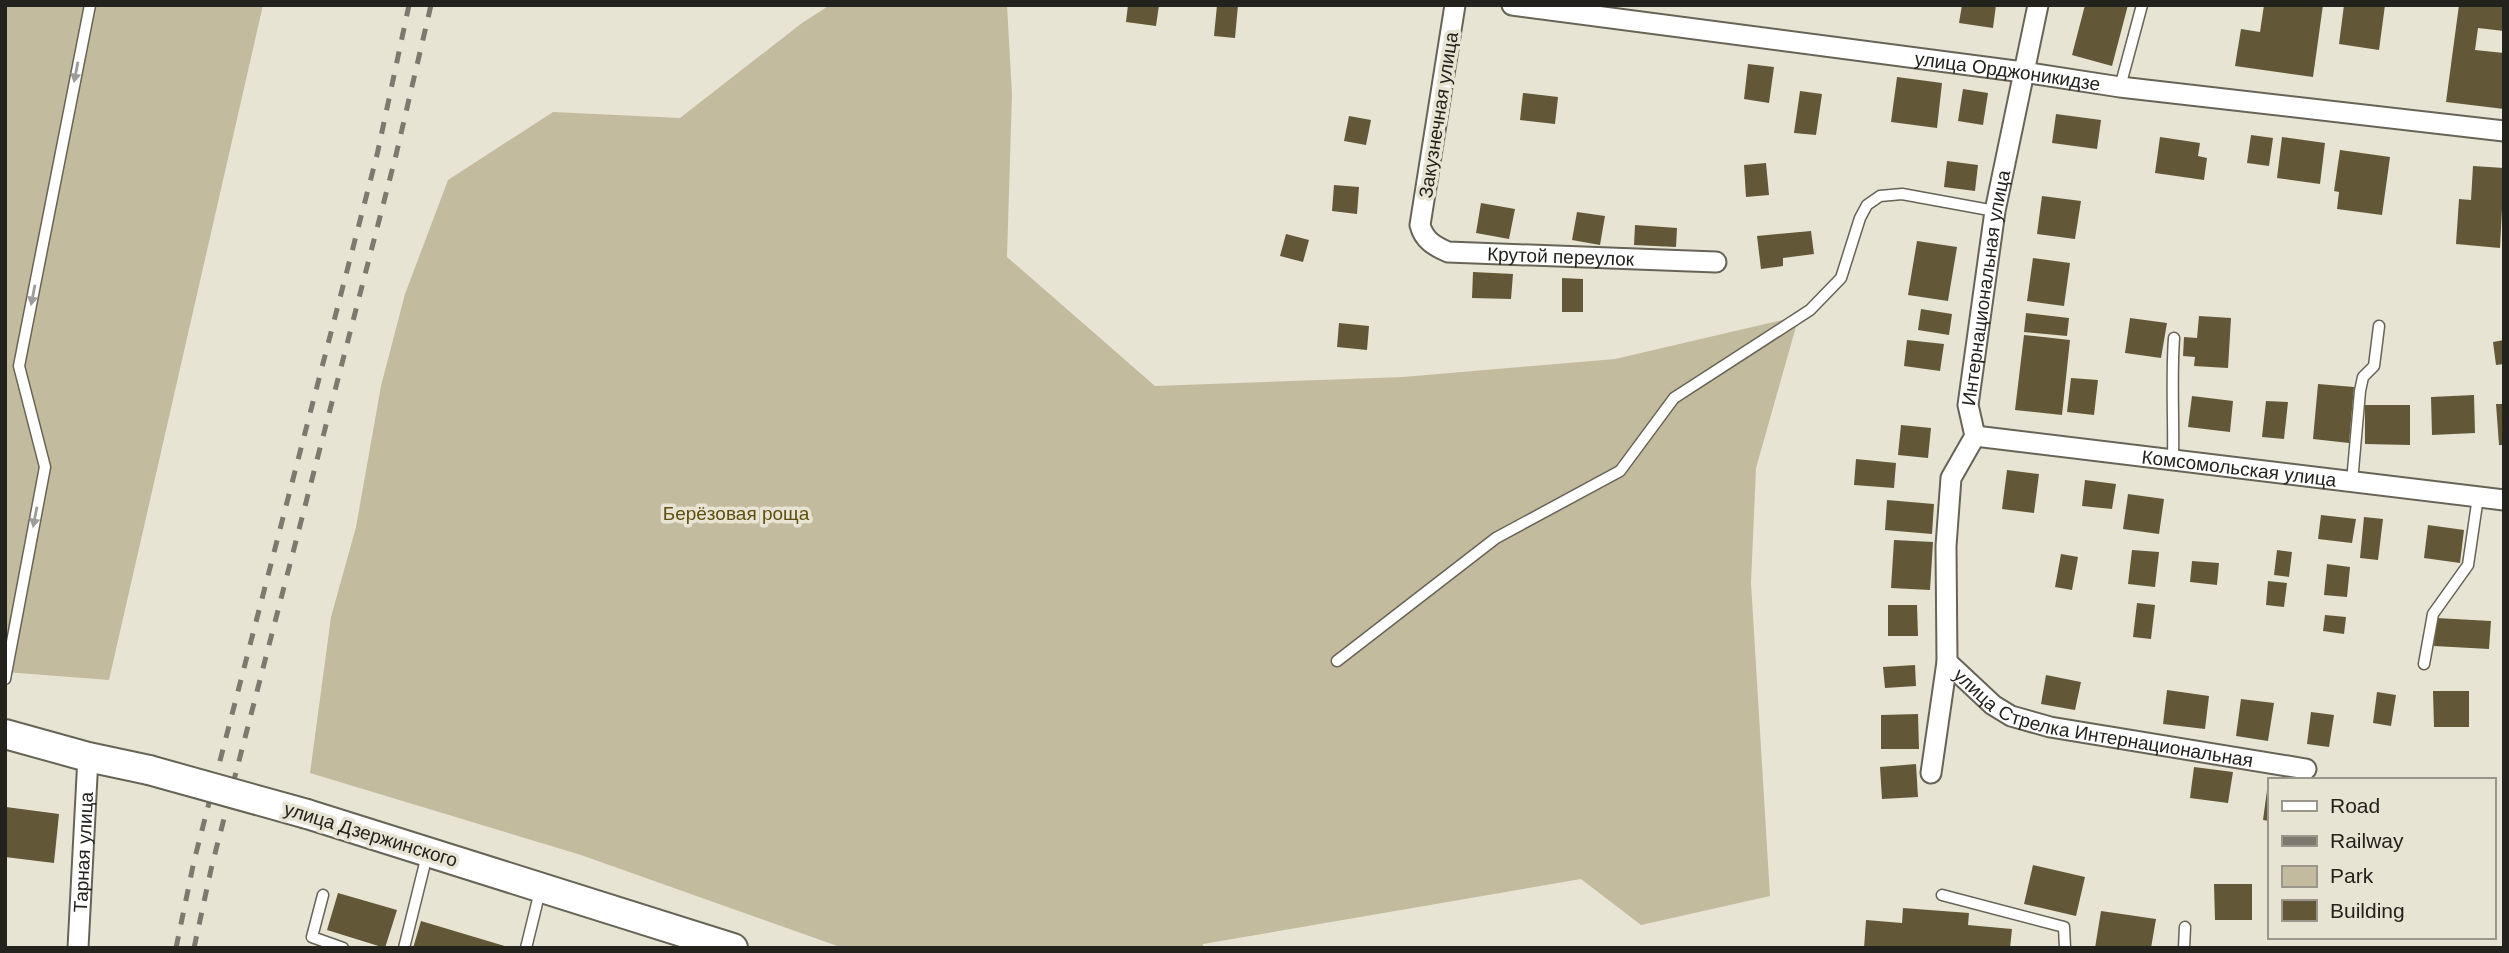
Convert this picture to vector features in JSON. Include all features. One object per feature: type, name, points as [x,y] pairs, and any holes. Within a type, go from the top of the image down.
[{"type":"main road","name":"улица Дзержинского","points":[[5,734],[307,814],[733,948]]},
{"type":"street","name":"Закузнечная улица","points":[[1420,225],[1455,5]]},
{"type":"street","name":"улица Орджоникидзе","points":[[1512,5],[2120,87],[2504,131]]},
{"type":"street","name":"Интернациональная улица","points":[[1975,436],[1968,405],[1995,211],[2038,5]]},
{"type":"street","name":"Крутой переулок","points":[[1420,225],[1423,236],[1448,252],[1716,262]]},
{"type":"street","name":"Комсомольская улица","points":[[1975,436],[2504,500]]},
{"type":"street","points":[[1931,773],[1947,662],[1946,547],[1951,478],[1975,436]]},
{"type":"street","name":"улица Стрелка Интернациональная","points":[[1947,662],[1993,705],[2011,716],[2032,722],[2306,769]]},
{"type":"street","name":"Тарная улица","points":[[78,948],[89,757]]},
{"type":"lane","points":[[5,679],[45,467],[19,366],[90,5]]},
{"type":"lane","points":[[2120,87],[2142,5]]},
{"type":"lane","points":[[1337,662],[1496,538],[1620,471],[1674,398],[1810,310],[1841,278],[1860,218],[1867,205],[1880,196],[1902,194],[1995,211]]},
{"type":"lane","points":[[2352,482],[2361,384],[2363,377],[2374,366],[2379,326]]},
{"type":"lane","points":[[2173,460],[2174,338]]},
{"type":"lane","points":[[2424,664],[2433,614],[2468,565],[2478,497]]},
{"type":"lane","points":[[404,948],[428,852]]},
{"type":"lane","points":[[526,948],[541,887]]},
{"type":"lane","points":[[323,895],[312,937],[343,948]]},
{"type":"lane","points":[[1942,895],[2064,927],[2065,948]]},
{"type":"lane","points":[[2184,948],[2185,927]]},
{"type":"green space","points":[[5,5],[263,5],[109,680],[5,672]]},
{"type":"green space","name":"Берёзовая роща","points":[[830,5],[1007,5],[1012,94],[1007,257],[1155,386],[1403,377],[1615,359],[1799,316],[1756,468],[1751,583],[1770,896],[1641,925],[1581,879],[1203,944],[1203,948],[843,948],[581,855],[310,773],[331,617],[356,527],[381,386],[405,294],[448,180],[553,112],[680,118],[802,23]]},
{"type":"building","points":[[1128,5],[1159,5],[1156,26],[1126,22]]},
{"type":"building","points":[[1217,5],[1238,5],[1235,38],[1214,36]]},
{"type":"building","points":[[1962,5],[1996,5],[1993,28],[1959,23]]},
{"type":"building","points":[[2085,5],[2128,5],[2112,66],[2072,55]]},
{"type":"building","points":[[2264,5],[2323,5],[2313,77],[2235,66],[2241,29],[2260,32]]},
{"type":"building","points":[[2344,5],[2385,5],[2379,50],[2339,44]]},
{"type":"building","points":[[2459,5],[2504,5],[2504,31],[2478,28],[2475,50],[2504,53],[2504,109],[2446,102]]},
{"type":"building","points":[[1748,64],[1774,67],[1769,103],[1744,99]]},
{"type":"building","points":[[1897,77],[1942,83],[1937,128],[1891,122]]},
{"type":"building","points":[[1963,89],[1988,93],[1983,125],[1958,121]]},
{"type":"building","points":[[1800,91],[1822,94],[1816,135],[1794,133]]},
{"type":"building","points":[[1523,93],[1558,97],[1555,124],[1520,120]]},
{"type":"building","points":[[2056,114],[2101,120],[2097,149],[2052,143]]},
{"type":"building","points":[[1349,116],[1371,120],[1366,145],[1344,141]]},
{"type":"building","points":[[2251,135],[2273,138],[2269,166],[2247,163]]},
{"type":"building","points":[[2160,137],[2200,143],[2198,156],[2207,158],[2204,180],[2155,173]]},
{"type":"building","points":[[2282,137],[2325,143],[2320,184],[2277,178]]},
{"type":"building","points":[[2340,150],[2390,157],[2382,215],[2337,209],[2339,192],[2334,191]]},
{"type":"building","points":[[1947,161],[1978,165],[1975,191],[1944,187]]},
{"type":"building","points":[[1766,163],[1769,195],[1746,197],[1744,165]]},
{"type":"building","points":[[2473,166],[2504,168],[2500,248],[2456,244],[2459,199],[2471,200]]},
{"type":"building","points":[[1334,185],[1359,187],[1357,214],[1332,211]]},
{"type":"building","points":[[2042,196],[2081,201],[2075,239],[2037,234]]},
{"type":"building","points":[[1481,203],[1515,209],[1509,239],[1476,233]]},
{"type":"building","points":[[1577,212],[1605,216],[1600,245],[1572,240]]},
{"type":"building","points":[[1635,225],[1677,228],[1676,247],[1634,245]]},
{"type":"building","points":[[1811,231],[1814,254],[1783,258],[1783,266],[1761,269],[1757,236]]},
{"type":"building","points":[[1286,234],[1309,240],[1303,262],[1280,256]]},
{"type":"building","points":[[1917,241],[1957,247],[1948,301],[1908,295]]},
{"type":"building","points":[[2033,258],[2070,263],[2064,306],[2027,301]]},
{"type":"building","points":[[1473,272],[1513,274],[1511,299],[1472,298]]},
{"type":"building","points":[[1562,278],[1583,279],[1583,312],[1562,312]]},
{"type":"building","points":[[1921,309],[1952,314],[1949,335],[1918,330]]},
{"type":"building","points":[[2026,313],[2069,318],[2067,336],[2024,332]]},
{"type":"building","points":[[2199,316],[2231,318],[2228,368],[2194,366],[2195,357],[2183,356],[2184,337],[2197,338]]},
{"type":"building","points":[[2130,318],[2167,323],[2161,358],[2125,353]]},
{"type":"building","points":[[1339,323],[1369,326],[1367,350],[1337,347]]},
{"type":"building","points":[[2024,335],[2070,340],[2062,415],[2015,410]]},
{"type":"building","points":[[1907,340],[1944,344],[1940,371],[1904,366]]},
{"type":"building","points":[[2504,340],[2504,364],[2496,365],[2493,342]]},
{"type":"building","points":[[2071,378],[2098,380],[2094,415],[2067,412]]},
{"type":"building","points":[[2318,384],[2354,387],[2349,443],[2313,439]]},
{"type":"building","points":[[2474,395],[2475,433],[2432,435],[2431,397]]},
{"type":"building","points":[[2192,396],[2233,401],[2230,432],[2188,427]]},
{"type":"building","points":[[2266,401],[2288,402],[2284,439],[2262,437]]},
{"type":"building","points":[[2496,404],[2504,404],[2504,445],[2499,445]]},
{"type":"building","points":[[2365,405],[2410,405],[2410,445],[2365,444]]},
{"type":"building","points":[[1901,425],[1931,428],[1928,458],[1898,455]]},
{"type":"building","points":[[1856,459],[1896,463],[1894,488],[1854,485]]},
{"type":"building","points":[[2007,470],[2039,474],[2034,513],[2002,509]]},
{"type":"building","points":[[2085,480],[2116,484],[2112,509],[2082,506]]},
{"type":"building","points":[[2128,494],[2164,499],[2159,534],[2123,529]]},
{"type":"building","points":[[1887,500],[1934,504],[1932,534],[1885,530]]},
{"type":"building","points":[[2321,515],[2356,519],[2352,543],[2318,539]]},
{"type":"building","points":[[2364,517],[2383,519],[2378,560],[2360,558]]},
{"type":"building","points":[[2428,525],[2464,530],[2460,563],[2424,558]]},
{"type":"building","points":[[1894,540],[1933,542],[1930,590],[1891,588]]},
{"type":"building","points":[[2132,550],[2159,552],[2155,587],[2128,584]]},
{"type":"building","points":[[2277,550],[2292,552],[2289,577],[2274,575]]},
{"type":"building","points":[[2061,554],[2078,557],[2072,590],[2055,587]]},
{"type":"building","points":[[2192,561],[2219,563],[2217,585],[2190,582]]},
{"type":"building","points":[[2327,564],[2350,567],[2347,597],[2324,595]]},
{"type":"building","points":[[2268,581],[2287,583],[2284,607],[2266,605]]},
{"type":"building","points":[[2137,603],[2155,605],[2151,639],[2133,637]]},
{"type":"building","points":[[1888,605],[1917,605],[1918,636],[1888,636]]},
{"type":"building","points":[[2325,615],[2346,617],[2344,634],[2323,631]]},
{"type":"building","points":[[2436,618],[2491,621],[2489,649],[2434,646]]},
{"type":"building","points":[[1915,665],[1916,686],[1885,688],[1883,667]]},
{"type":"building","points":[[2046,675],[2081,682],[2075,710],[2041,704]]},
{"type":"building","points":[[2167,690],[2209,696],[2205,729],[2163,724]]},
{"type":"building","points":[[2433,691],[2469,691],[2469,727],[2434,727]]},
{"type":"building","points":[[2377,692],[2396,695],[2391,726],[2373,723]]},
{"type":"building","points":[[2241,699],[2274,703],[2268,741],[2236,736]]},
{"type":"building","points":[[2311,712],[2334,715],[2329,747],[2307,744]]},
{"type":"building","points":[[1918,714],[1919,749],[1881,749],[1881,715]]},
{"type":"building","points":[[1916,764],[1918,797],[1882,799],[1880,767]]},
{"type":"building","points":[[2194,767],[2233,772],[2228,803],[2190,798]]},
{"type":"building","points":[[2268,783],[2268,821],[2263,820]]},
{"type":"building","points":[[6,807],[59,814],[54,863],[5,857]]},
{"type":"building","points":[[2033,865],[2085,877],[2076,916],[2024,904]]},
{"type":"building","points":[[2214,884],[2252,884],[2252,920],[2215,920]]},
{"type":"building","points":[[338,893],[397,910],[385,948],[327,930]]},
{"type":"building","points":[[1903,908],[1969,913],[1968,925],[2012,929],[2010,948],[1864,948],[1866,920],[1902,923]]},
{"type":"building","points":[[2101,911],[2156,919],[2151,948],[2095,948]]},
{"type":"building","points":[[421,921],[508,947],[508,948],[413,948]]},
{"type":"railway","points":[[176,948],[194,861],[377,155],[409,5]]},
{"type":"railway","points":[[194,948],[212,865],[396,155],[431,5]]}]
